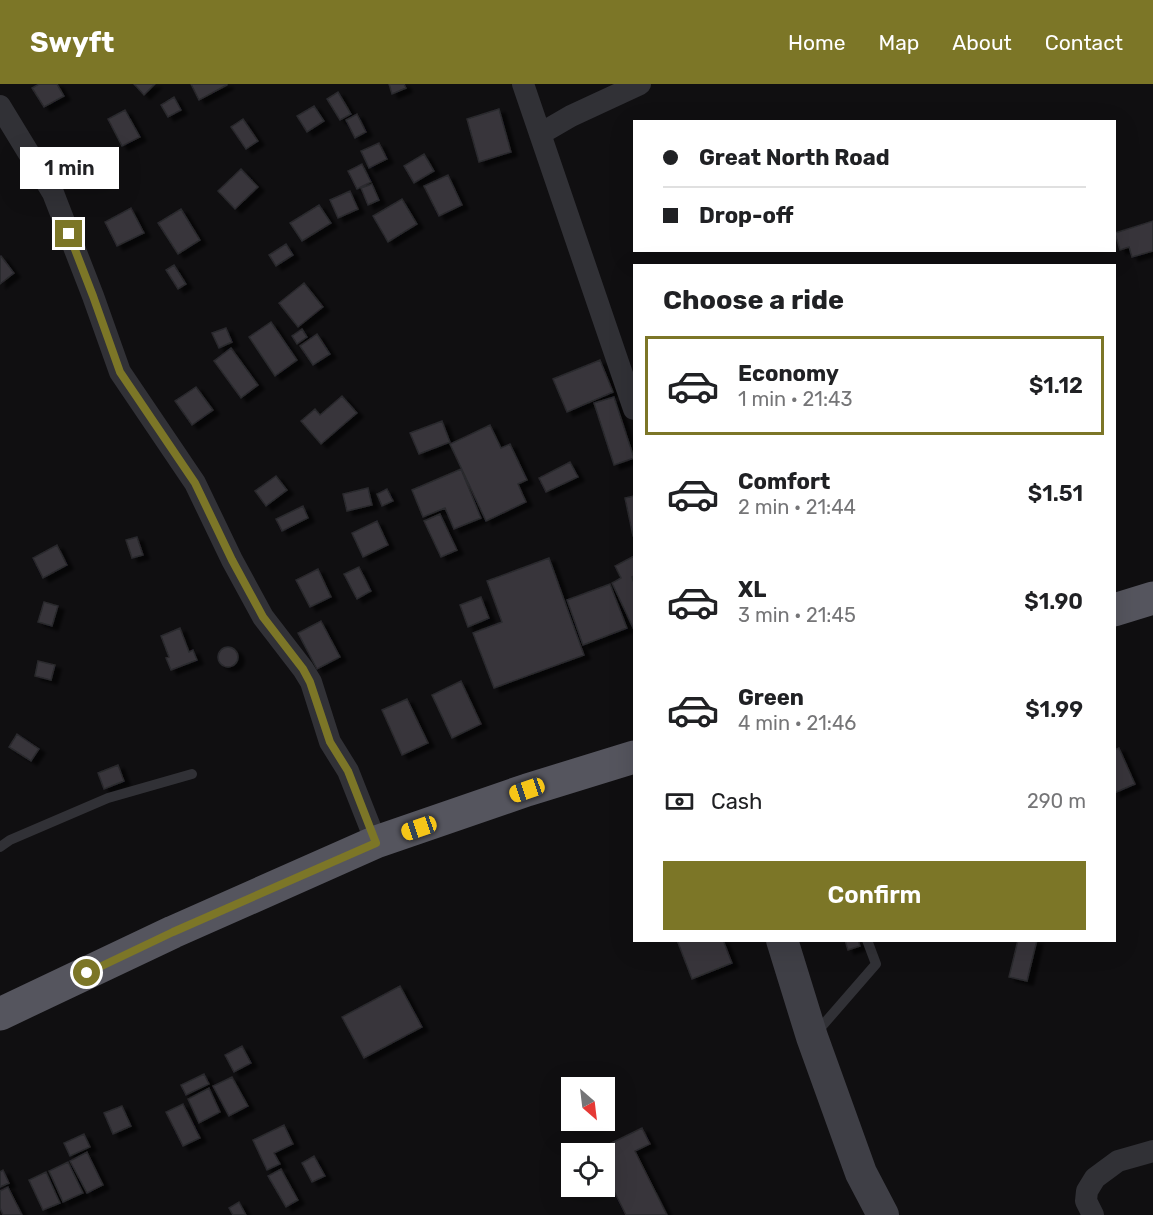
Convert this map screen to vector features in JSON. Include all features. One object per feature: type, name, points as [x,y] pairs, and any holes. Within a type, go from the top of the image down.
[{"type":"highway","points":[[1116,609],[1153,598]]},
{"type":"highway","points":[[0,1014],[173,932],[376,843],[527,790],[633,757]]},
{"type":"main road","points":[[783,942],[812,1037],[861,1173],[883,1215]]},
{"type":"street","points":[[523,84],[633,406]]},
{"type":"street","points":[[540,134],[571,116],[640,84]]},
{"type":"street","points":[[0,106],[52,193],[120,372],[195,483],[232,560],[263,617],[303,669],[310,682],[330,742],[348,771],[376,843]]},
{"type":"street","points":[[1093,1215],[1086,1201],[1087,1191],[1095,1178],[1118,1161],[1153,1150]]},
{"type":"lane","points":[[0,847],[10,840],[108,798],[192,774]]},
{"type":"lane","points":[[812,1037],[876,964],[868,942]]},
{"type":"building","points":[[39,84],[57,84],[64,96],[44,107],[32,88]]},
{"type":"building","points":[[134,84],[155,84],[144,95]]},
{"type":"building","points":[[191,84],[227,84],[227,85],[199,100]]},
{"type":"building","points":[[389,84],[404,84],[406,88],[392,94]]},
{"type":"building","points":[[338,92],[351,114],[340,120],[327,99]]},
{"type":"building","points":[[174,97],[181,110],[168,117],[161,105]]},
{"type":"building","points":[[314,106],[324,121],[307,132],[297,116]]},
{"type":"building","points":[[499,109],[511,152],[479,162],[467,119]]},
{"type":"building","points":[[125,110],[140,137],[122,146],[108,119]]},
{"type":"building","points":[[357,114],[366,132],[355,138],[346,120]]},
{"type":"building","points":[[243,119],[258,141],[246,149],[231,127]]},
{"type":"building","points":[[379,143],[387,159],[369,168],[361,151]]},
{"type":"building","points":[[424,154],[434,171],[414,183],[404,166]]},
{"type":"building","points":[[362,164],[371,182],[357,189],[348,171]]},
{"type":"building","points":[[241,169],[258,187],[235,209],[218,191]]},
{"type":"building","points":[[448,175],[462,205],[439,216],[424,186]]},
{"type":"building","points":[[372,184],[379,200],[368,205],[361,188]]},
{"type":"building","points":[[350,191],[358,209],[338,218],[330,200]]},
{"type":"building","points":[[402,199],[417,224],[388,242],[373,216]]},
{"type":"building","points":[[319,205],[331,223],[302,241],[290,223]]},
{"type":"building","points":[[131,208],[144,233],[117,246],[105,222]]},
{"type":"building","points":[[181,209],[200,240],[178,254],[158,223]]},
{"type":"building","points":[[1153,221],[1153,251],[1132,257],[1129,247],[1120,250],[1116,233]]},
{"type":"building","points":[[286,244],[293,255],[276,266],[269,255]]},
{"type":"building","points":[[0,257],[14,273],[0,284]]},
{"type":"building","points":[[174,265],[186,284],[178,289],[166,270]]},
{"type":"building","points":[[304,283],[323,307],[298,327],[279,303]]},
{"type":"building","points":[[271,322],[297,360],[275,376],[249,337]]},
{"type":"building","points":[[226,328],[232,342],[219,348],[212,333]]},
{"type":"building","points":[[302,329],[307,337],[297,344],[292,336]]},
{"type":"building","points":[[317,334],[330,354],[313,365],[300,346]]},
{"type":"building","points":[[231,348],[258,385],[241,398],[214,361]]},
{"type":"building","points":[[600,360],[613,392],[567,412],[553,379]]},
{"type":"building","points":[[196,387],[213,410],[192,425],[175,401]]},
{"type":"building","points":[[342,396],[357,413],[321,444],[301,421],[315,409],[320,415]]},
{"type":"building","points":[[614,397],[633,458],[614,465],[594,403]]},
{"type":"building","points":[[442,421],[450,442],[419,454],[410,433]]},
{"type":"building","points":[[490,425],[501,448],[510,444],[527,480],[518,484],[526,502],[486,521],[450,444]]},
{"type":"building","points":[[570,462],[578,477],[546,492],[539,478]]},
{"type":"building","points":[[461,469],[481,518],[454,529],[445,508],[423,517],[412,490]]},
{"type":"building","points":[[276,476],[287,490],[266,506],[255,491]]},
{"type":"building","points":[[368,488],[372,505],[347,511],[343,494]]},
{"type":"building","points":[[387,489],[393,501],[382,506],[377,494]]},
{"type":"building","points":[[633,496],[633,536],[625,498]]},
{"type":"building","points":[[303,506],[308,518],[282,531],[276,519]]},
{"type":"building","points":[[440,514],[457,550],[441,557],[424,521]]},
{"type":"building","points":[[377,521],[388,545],[363,557],[352,533]]},
{"type":"building","points":[[137,537],[143,555],[132,558],[126,540]]},
{"type":"building","points":[[57,545],[67,565],[43,578],[33,558]]},
{"type":"building","points":[[633,557],[633,628],[612,583],[621,578],[615,566]]},
{"type":"building","points":[[549,558],[584,655],[494,688],[473,633],[502,622],[487,581]]},
{"type":"building","points":[[359,567],[371,591],[357,599],[344,574]]},
{"type":"building","points":[[318,569],[331,597],[310,607],[296,580]]},
{"type":"building","points":[[610,584],[627,628],[583,645],[567,600]]},
{"type":"building","points":[[481,597],[489,618],[468,627],[460,605]]},
{"type":"building","points":[[44,602],[58,606],[52,626],[38,622]]},
{"type":"building","points":[[321,621],[340,657],[317,669],[298,633]]},
{"type":"building","points":[[180,628],[189,652],[193,650],[197,660],[171,670],[161,636]]},
{"type":"building","points":[[228,647],[235,650],[238,657],[235,664],[228,667],[221,664],[218,657],[221,650]]},
{"type":"building","points":[[38,661],[55,665],[51,680],[35,676]]},
{"type":"building","points":[[461,681],[481,724],[452,738],[432,695]]},
{"type":"building","points":[[407,699],[428,743],[402,755],[382,710]]},
{"type":"building","points":[[17,734],[39,749],[31,761],[9,747]]},
{"type":"building","points":[[1119,748],[1135,784],[1116,792],[1116,749]]},
{"type":"building","points":[[118,765],[124,781],[104,789],[98,773]]},
{"type":"building","points":[[678,942],[724,942],[732,963],[692,979]]},
{"type":"building","points":[[846,942],[859,942],[860,946],[848,950]]},
{"type":"building","points":[[1018,942],[1037,942],[1027,981],[1009,977]]},
{"type":"building","points":[[400,986],[422,1027],[364,1058],[342,1017]]},
{"type":"building","points":[[242,1046],[251,1063],[234,1072],[225,1055]]},
{"type":"building","points":[[204,1074],[209,1084],[186,1095],[181,1085]]},
{"type":"building","points":[[232,1077],[248,1106],[229,1116],[213,1086]]},
{"type":"building","points":[[209,1088],[220,1112],[199,1123],[188,1099]]},
{"type":"building","points":[[183,1104],[200,1138],[183,1146],[166,1112]]},
{"type":"building","points":[[122,1106],[131,1126],[113,1134],[104,1113]]},
{"type":"building","points":[[284,1125],[293,1144],[274,1153],[280,1164],[267,1170],[253,1140]]},
{"type":"building","points":[[642,1128],[650,1144],[635,1151],[667,1215],[626,1215],[615,1193],[615,1143],[611,1143]]},
{"type":"building","points":[[84,1134],[90,1147],[70,1156],[64,1143]]},
{"type":"building","points":[[87,1152],[103,1185],[87,1193],[70,1161]]},
{"type":"building","points":[[314,1156],[325,1176],[312,1182],[302,1163]]},
{"type":"building","points":[[68,1162],[83,1193],[63,1202],[49,1171]]},
{"type":"building","points":[[281,1169],[298,1200],[286,1207],[268,1176]]},
{"type":"building","points":[[3,1170],[9,1183],[0,1187],[0,1172]]},
{"type":"building","points":[[46,1172],[60,1203],[43,1210],[29,1180]]},
{"type":"building","points":[[8,1187],[22,1215],[3,1215],[0,1208],[0,1191]]},
{"type":"building","points":[[239,1202],[246,1215],[233,1215],[229,1208]]},
{"type":"route","points":[[69,234],[120,372],[195,483],[232,560],[263,617],[303,669],[310,682],[330,742],[348,771],[376,843],[173,932],[87,973]]}]
